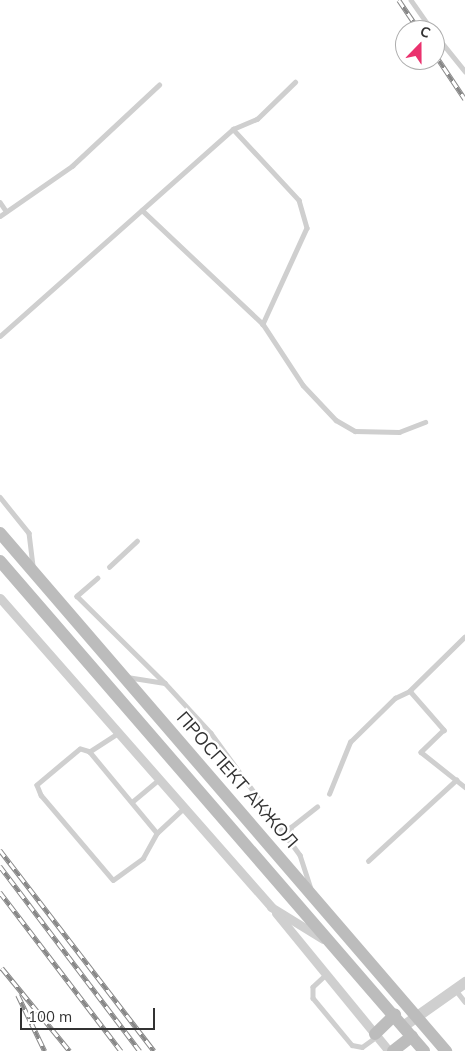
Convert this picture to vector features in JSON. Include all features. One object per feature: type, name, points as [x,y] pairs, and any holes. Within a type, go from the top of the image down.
[{"type":"main road","name":"ПРОСПЕКТ АКЖОЛ","points":[[0,533],[418,1015],[446,1051]]},
{"type":"main road","name":"ПРОСПЕКТ АКЖОЛ","points":[[0,561],[337,947],[424,1051]]},
{"type":"main road","points":[[50,620],[64,607]]},
{"type":"main road","points":[[376,1035],[395,1015]]},
{"type":"main road","points":[[393,1051],[412,1036]]},
{"type":"street","points":[[0,598],[271,907],[389,1051]]},
{"type":"street","points":[[271,907],[337,947]]},
{"type":"street","points":[[404,1025],[465,982]]},
{"type":"lane","points":[[411,0],[425,20]]},
{"type":"lane","points":[[445,46],[465,71]]},
{"type":"lane","points":[[0,336],[233,129],[257,119],[295,82]]},
{"type":"lane","points":[[0,216],[72,166],[160,85]]},
{"type":"lane","points":[[233,129],[299,200],[307,228],[263,324]]},
{"type":"lane","points":[[0,202],[6,211]]},
{"type":"lane","points":[[142,210],[263,324],[303,385],[336,420],[355,431],[399,432],[425,422]]},
{"type":"lane","points":[[0,497],[29,533],[34,573]]},
{"type":"lane","points":[[109,567],[137,541]]},
{"type":"lane","points":[[98,578],[77,596],[165,683],[211,733],[300,855],[313,894]]},
{"type":"lane","points":[[329,794],[350,742],[395,698],[410,691],[465,637]]},
{"type":"lane","points":[[124,676],[165,683]]},
{"type":"lane","points":[[410,691],[444,730],[421,752],[465,787]]},
{"type":"lane","points":[[90,752],[119,733]]},
{"type":"lane","points":[[158,833],[90,752],[80,749],[46,774],[37,785],[41,795],[113,880],[143,858],[158,833],[184,808]]},
{"type":"lane","points":[[132,802],[159,779]]},
{"type":"lane","points":[[368,861],[456,780]]},
{"type":"lane","points":[[288,840],[291,827],[317,807]]},
{"type":"lane","points":[[326,974],[313,988],[313,998],[352,1045],[362,1047],[376,1035]]},
{"type":"lane","points":[[455,989],[465,1002]]},
{"type":"railway","points":[[399,0],[412,20]]},
{"type":"railway","points":[[445,69],[465,99]]},
{"type":"railway","points":[[0,850],[154,1051]]},
{"type":"railway","points":[[0,866],[140,1051]]},
{"type":"railway","points":[[0,892],[121,1051]]},
{"type":"railway","points":[[2,968],[70,1051]]},
{"type":"railway","points":[[18,995],[45,1051]]}]
